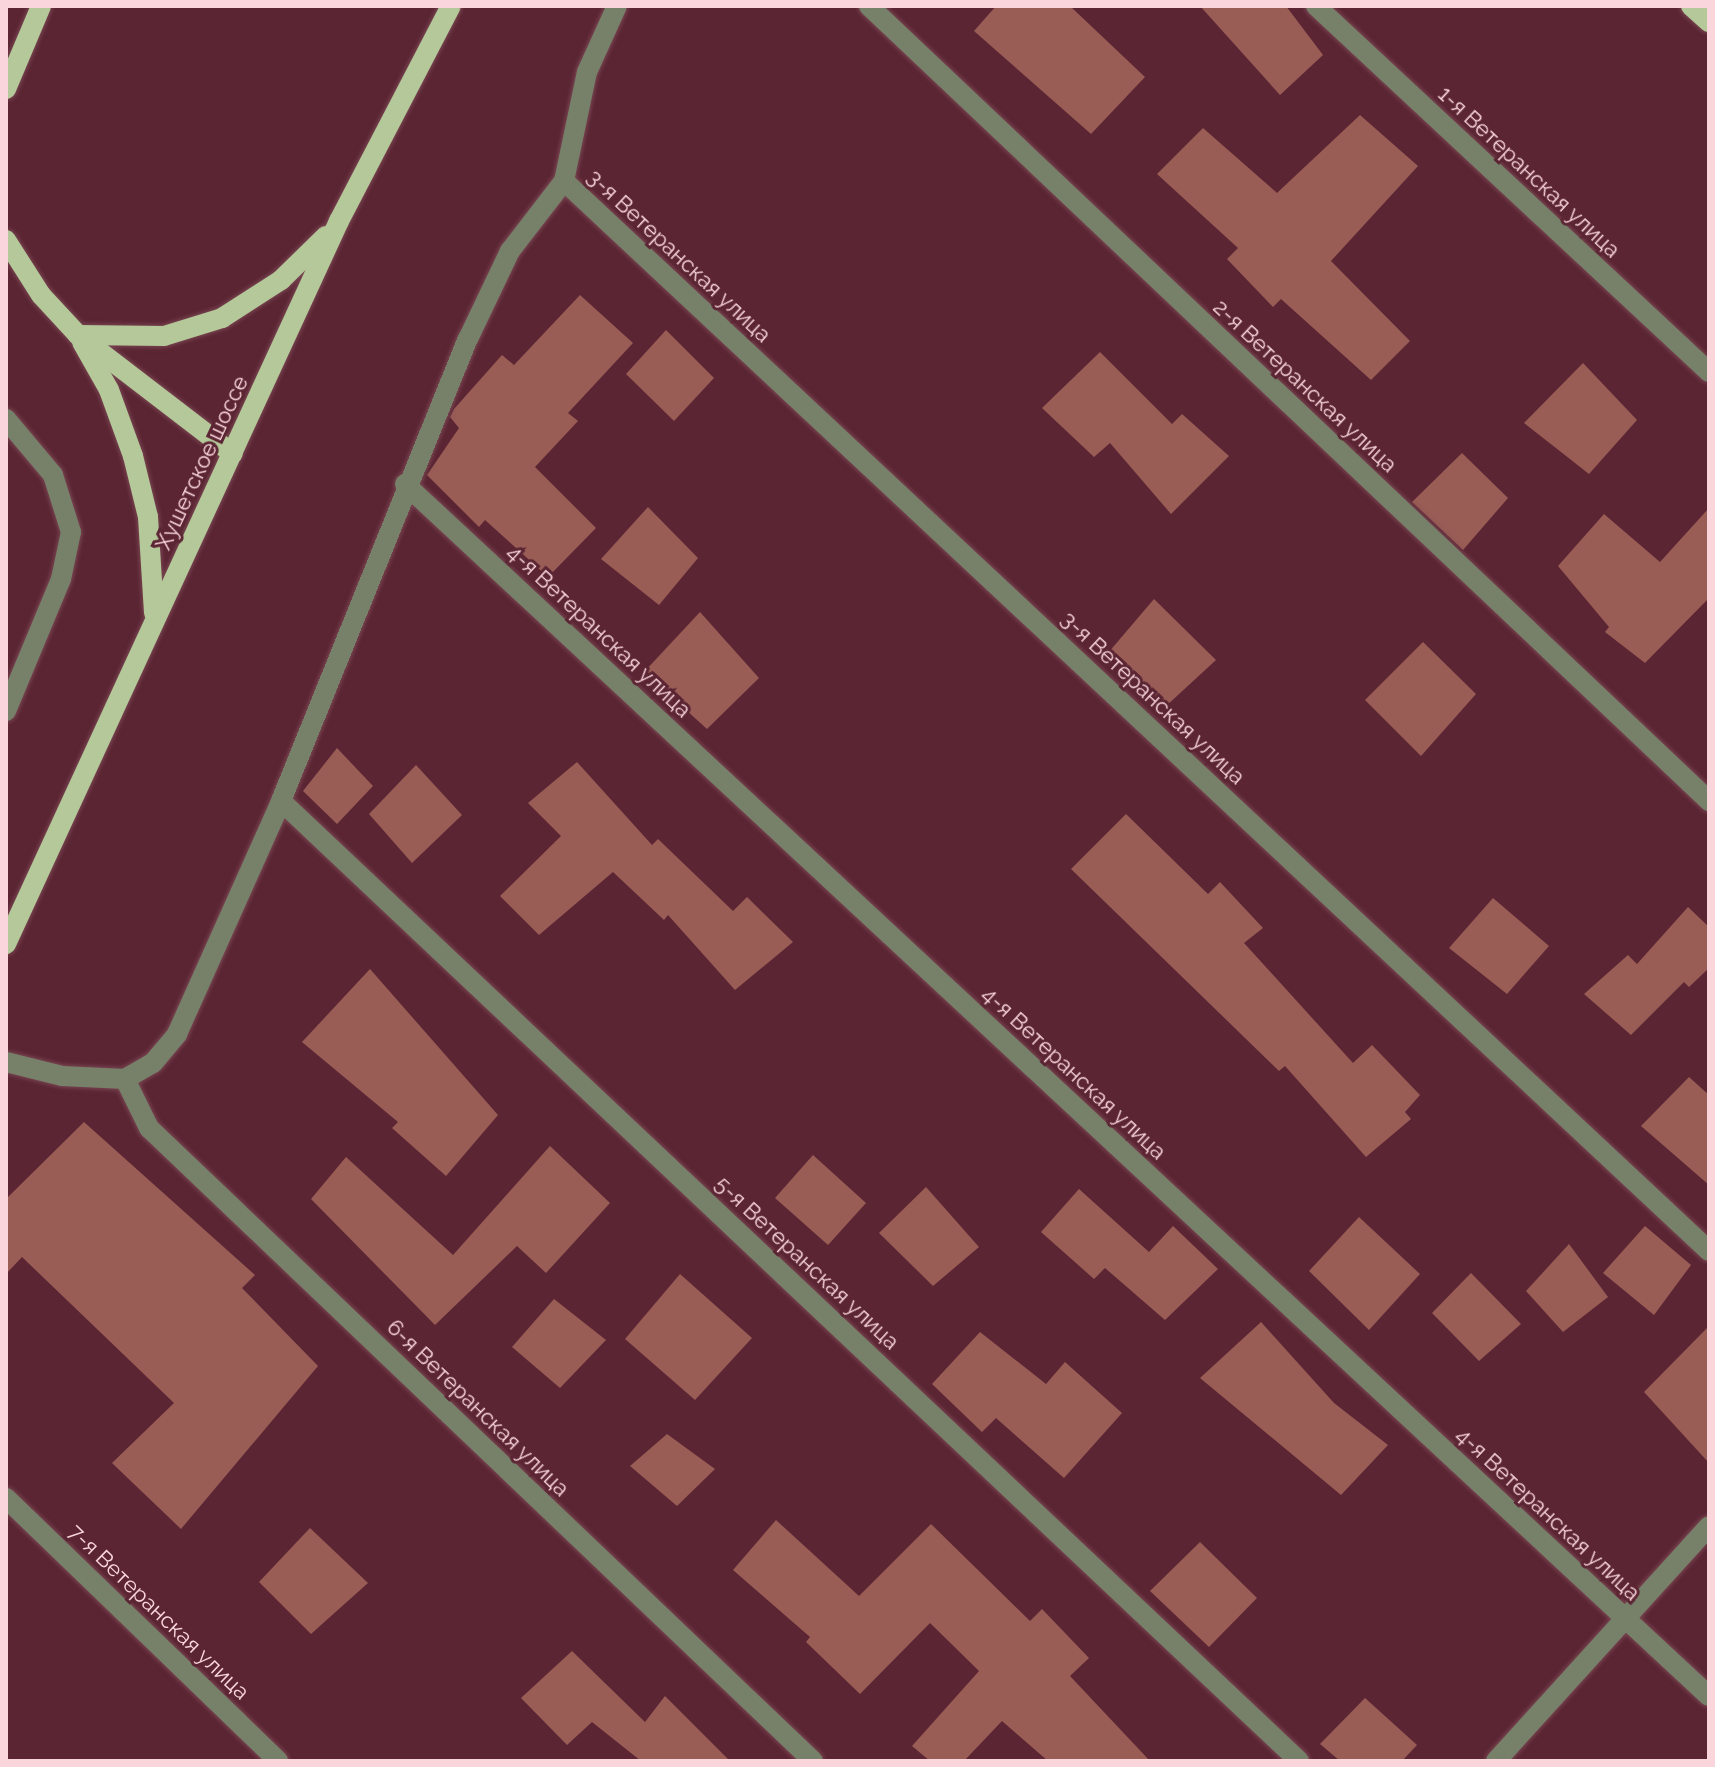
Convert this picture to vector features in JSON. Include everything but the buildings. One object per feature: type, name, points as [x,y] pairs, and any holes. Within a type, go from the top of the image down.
[{"type":"main road","points":[[6,89],[41,6]]},
{"type":"main road","name":"Хушетское шоссе","points":[[6,944],[339,221],[451,6]]},
{"type":"main road","points":[[1691,6],[1709,22]]},
{"type":"main road","points":[[78,335],[164,336],[222,318],[281,280],[339,221]]},
{"type":"main road","points":[[6,240],[41,295],[78,335],[233,454]]},
{"type":"main road","points":[[78,335],[109,390],[133,456],[148,517],[154,622]]},
{"type":"street","points":[[6,1062],[62,1076],[125,1079],[153,1063],[177,1034],[281,801],[405,484],[510,251],[564,181],[587,72],[617,6]]},
{"type":"street","name":"2-я Ветеранская улица","points":[[869,6],[1709,801]]},
{"type":"street","name":"1-я Ветеранская улица","points":[[1316,6],[1709,372]]},
{"type":"street","name":"3-я Ветеранская улица","points":[[564,181],[1709,1251]]},
{"type":"street","points":[[6,419],[53,475],[71,532],[61,579],[12,687],[6,711]]},
{"type":"street","name":"4-я Ветеранская улица","points":[[405,484],[1709,1696]]},
{"type":"street","name":"5-я Ветеранская улица","points":[[281,801],[1299,1761]]},
{"type":"street","name":"6-я Ветеранская улица","points":[[125,1079],[149,1128],[813,1761]]},
{"type":"street","name":"7-я Ветеранская улица","points":[[6,1498],[278,1761]]},
{"type":"street","points":[[1496,1761],[1709,1526]]}]
